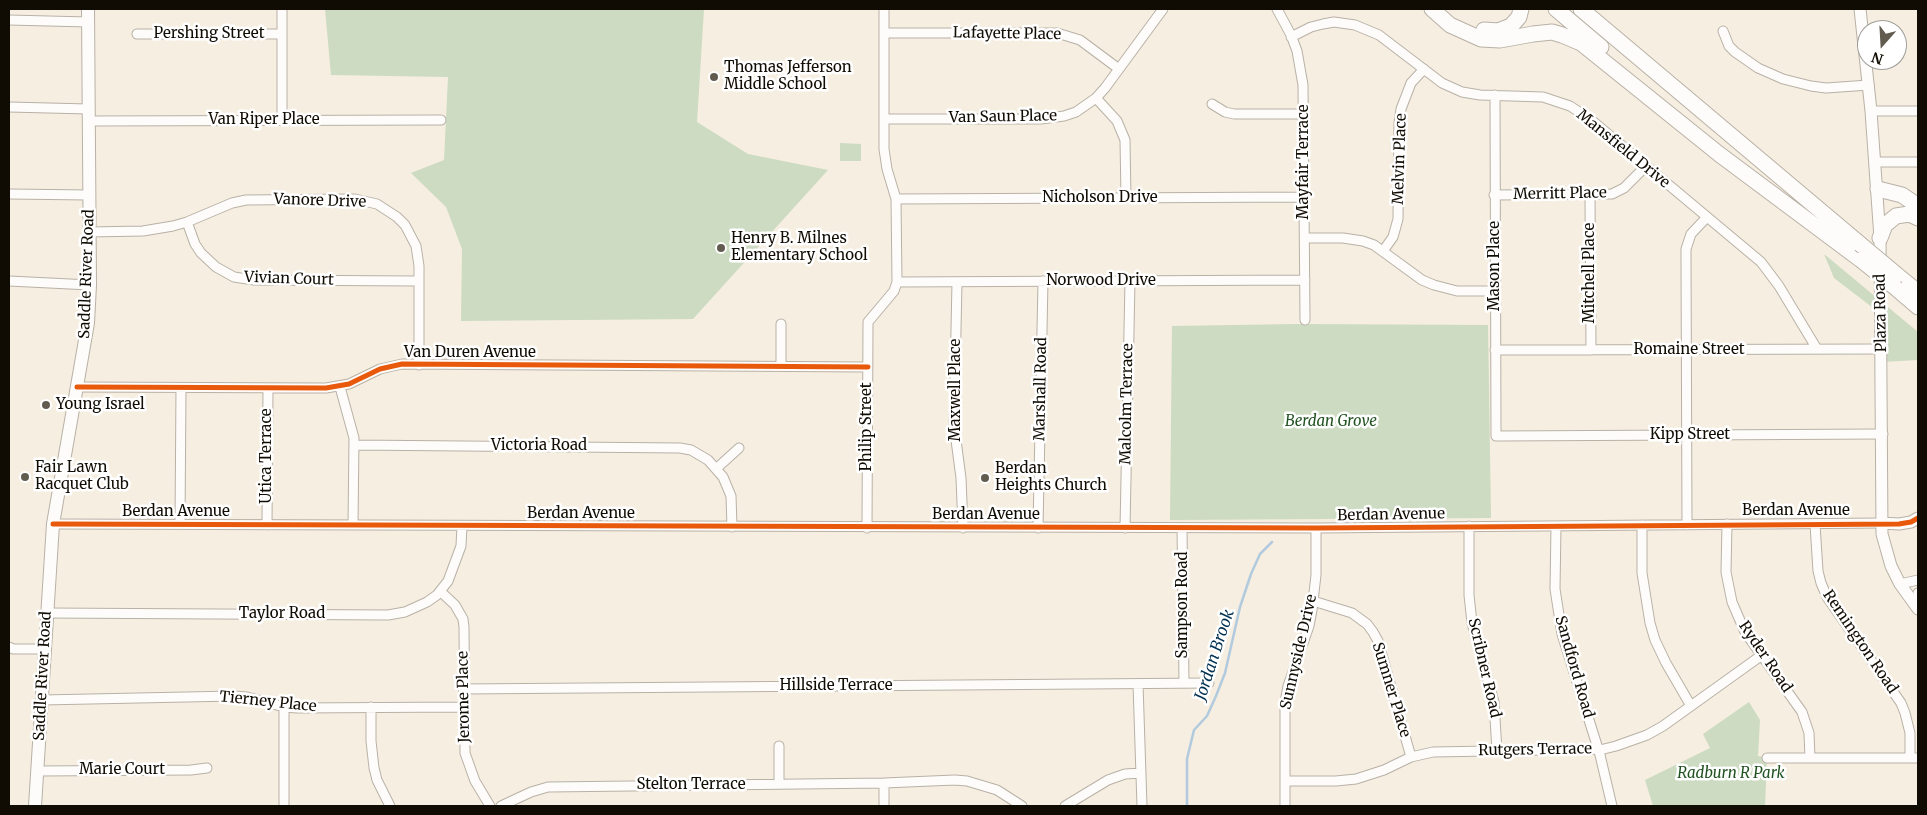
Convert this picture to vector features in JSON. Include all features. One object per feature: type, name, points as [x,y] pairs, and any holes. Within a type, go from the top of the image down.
[{"type":"highway","points":[[1432,9],[1450,25],[1480,39],[1500,40],[1552,32],[1581,43],[1712,148],[1861,260],[1897,278],[1918,292]]},
{"type":"highway","points":[[1444,9],[1473,27],[1498,31],[1511,26],[1519,17],[1521,9]]},
{"type":"highway","points":[[1556,9],[1861,260]]},
{"type":"highway","points":[[1581,9],[1860,244],[1897,278],[1918,307]]},
{"type":"highway","points":[[1878,189],[1902,196],[1918,206]]},
{"type":"highway","points":[[1880,238],[1885,225],[1896,216],[1909,214],[1918,218]]},
{"type":"highway","points":[[1897,278],[1918,285]]},
{"type":"main road","name":"Saddle River Road","points":[[35,806],[53,524],[88,324],[90,285],[88,9]]},
{"type":"street","points":[[282,9],[282,120]]},
{"type":"street","points":[[884,9],[885,159],[896,199],[897,282]]},
{"type":"street","name":"Van Saun Place","points":[[884,119],[1052,118],[1076,112],[1096,98],[1163,9]]},
{"type":"street","name":"Mayfair Terrace","points":[[1277,9],[1291,37],[1301,68],[1304,114],[1305,320]]},
{"type":"street","name":"Plaza Road","points":[[1860,9],[1872,111],[1878,189],[1882,349],[1882,523],[1887,556],[1900,584],[1917,607]]},
{"type":"street","points":[[9,20],[88,22]]},
{"type":"street","name":"Mansfield Drive","points":[[1291,37],[1311,27],[1323,24],[1334,22],[1355,25],[1379,35],[1442,83],[1462,92],[1480,95],[1543,98],[1570,106],[1590,119],[1750,252],[1766,268],[1779,286],[1816,349]]},
{"type":"street","points":[[1723,32],[1729,46],[1735,52],[1758,68],[1783,79],[1826,88],[1869,85]]},
{"type":"street","name":"Lafayette Place","points":[[884,33],[1057,33],[1080,40],[1120,68]]},
{"type":"street","name":"Pershing Street","points":[[137,34],[282,34]]},
{"type":"street","name":"Melvin Place","points":[[1383,252],[1393,237],[1398,219],[1399,122],[1411,83],[1424,69]]},
{"type":"street","name":"Mason Place","points":[[1495,95],[1496,436]]},
{"type":"street","points":[[1096,98],[1117,121],[1125,140],[1126,198]]},
{"type":"street","points":[[1212,104],[1225,112],[1234,114],[1304,114]]},
{"type":"street","name":"Van Riper Place","points":[[9,107],[88,115],[282,120],[441,120]]},
{"type":"street","points":[[1872,111],[1918,111]]},
{"type":"street","points":[[1876,162],[1918,162]]},
{"type":"street","name":"Merritt Place","points":[[1494,195],[1605,195],[1618,192],[1646,166]]},
{"type":"street","points":[[9,194],[89,195]]},
{"type":"street","name":"Mitchell Place","points":[[1590,195],[1591,350]]},
{"type":"street","name":"Nicholson Drive","points":[[896,199],[1304,197]]},
{"type":"street","name":"Vanore Drive","points":[[89,232],[143,231],[187,222],[232,203],[246,200],[367,201],[387,209],[405,225],[418,251],[419,365]]},
{"type":"street","points":[[1687,525],[1686,249],[1691,234],[1707,217]]},
{"type":"street","name":"Vivian Court","points":[[187,222],[201,254],[216,267],[234,277],[254,280],[419,281]]},
{"type":"street","points":[[1305,238],[1354,238],[1374,245],[1411,273],[1434,285],[1457,290],[1495,292]]},
{"type":"street","name":"Norwood Drive","points":[[897,282],[1305,280]]},
{"type":"street","points":[[9,281],[90,285]]},
{"type":"street","name":"Marshall Road","points":[[1038,528],[1043,281]]},
{"type":"street","name":"Malcolm Terrace","points":[[1124,528],[1130,281]]},
{"type":"street","name":"Philip Street","points":[[867,528],[868,322],[894,290],[897,282]]},
{"type":"street","name":"Maxwell Place","points":[[957,282],[954,425],[961,478],[963,528]]},
{"type":"street","points":[[781,324],[781,366]]},
{"type":"street","name":"Romaine Street","points":[[1495,350],[1882,349]]},
{"type":"street","name":"Van Duren Avenue","points":[[77,387],[340,387],[380,369],[391,366],[419,365],[868,367]]},
{"type":"street","points":[[340,387],[354,445],[353,525]]},
{"type":"street","points":[[180,524],[181,388]]},
{"type":"street","name":"Utica Terrace","points":[[267,525],[268,388]]},
{"type":"street","name":"Kipp Street","points":[[1496,436],[1883,434]]},
{"type":"street","name":"Victoria Road","points":[[354,445],[669,447],[691,450],[708,460],[723,477],[731,496],[732,527]]},
{"type":"street","points":[[717,468],[739,448]]},
{"type":"street","name":"Berdan Avenue","points":[[53,524],[1316,528],[1899,524],[1918,519]]},
{"type":"street","name":"Ryder Road","points":[[1727,524],[1726,572],[1732,602],[1746,632],[1802,712],[1808,733],[1810,758]]},
{"type":"street","name":"Remington Road","points":[[1815,524],[1818,571],[1821,583],[1901,703],[1910,732],[1914,758]]},
{"type":"street","points":[[1642,525],[1642,573],[1650,622],[1666,663],[1691,706]]},
{"type":"street","name":"Taylor Road","points":[[47,613],[388,615],[418,608],[440,591],[453,570],[461,546],[462,526]]},
{"type":"street","name":"Scribner Road","points":[[1469,526],[1469,595],[1472,623],[1494,702],[1498,751]]},
{"type":"street","name":"Sandford Road","points":[[1556,526],[1555,589],[1557,609],[1562,634],[1598,749],[1612,806]]},
{"type":"street","name":"Sampson Road","points":[[1182,528],[1184,683]]},
{"type":"street","name":"Sunnyside Drive","points":[[1285,806],[1285,702],[1288,686],[1309,626],[1316,575],[1316,528]]},
{"type":"street","points":[[1900,584],[1918,580]]},
{"type":"street","name":"Jerome Place","points":[[440,591],[455,605],[462,618],[464,627],[465,753],[475,781],[490,806]]},
{"type":"street","points":[[1917,607],[1918,593]]},
{"type":"street","name":"Sumner Place","points":[[1313,601],[1352,613],[1367,624],[1373,632],[1378,641],[1411,757]]},
{"type":"street","points":[[10,649],[45,649]]},
{"type":"street","name":"Rutgers Terrace","points":[[1285,781],[1336,781],[1356,778],[1384,770],[1411,757],[1433,752],[1598,749],[1616,746],[1648,735],[1762,656]]},
{"type":"street","name":"Hillside Terrace","points":[[463,689],[1209,683]]},
{"type":"street","points":[[1138,684],[1142,806]]},
{"type":"street","name":"Tierney Place","points":[[42,700],[234,696],[260,699],[284,707],[464,706]]},
{"type":"street","points":[[284,707],[284,806]]},
{"type":"street","points":[[371,707],[371,741],[374,768],[377,780],[390,806]]},
{"type":"street","points":[[779,746],[779,784]]},
{"type":"street","points":[[1767,758],[1914,758]]},
{"type":"street","name":"Marie Court","points":[[38,770],[191,770],[207,768]]},
{"type":"street","points":[[1066,806],[1114,777],[1141,773]]},
{"type":"street","name":"Stelton Terrace","points":[[501,806],[531,792],[548,787],[967,781],[996,790],[1022,806]]},
{"type":"street","points":[[884,783],[884,806]]},
{"type":"green space","points":[[325,9],[704,9],[697,122],[748,154],[828,170],[693,319],[461,321],[462,249],[446,207],[411,173],[444,160],[448,77],[331,75]]},
{"type":"green space","points":[[840,143],[861,144],[861,161],[840,161]]},
{"type":"green space","points":[[1824,254],[1918,332],[1918,360],[1882,362],[1881,314],[1834,278]]},
{"type":"green space","name":"Berdan Grove","points":[[1298,324],[1488,325],[1491,518],[1170,520],[1172,326]]},
{"type":"green space","name":"Radburn R Park","points":[[1749,702],[1760,720],[1758,756],[1767,758],[1765,806],[1653,806],[1645,780],[1710,748],[1703,734]]},
{"type":"waterway","name":"Jordan Brook","points":[[1187,806],[1187,759],[1194,730],[1207,716],[1216,696],[1225,673],[1240,607],[1251,574],[1260,554],[1272,542]]},
{"type":"cycle path","points":[[77,387],[326,388],[349,384],[380,369],[402,364],[868,367]]},
{"type":"cycle path","points":[[53,524],[1316,528],[1899,524],[1911,522],[1918,518]]},
{"type":"place","name":"Thomas Jefferson Middle School","points":[[714,77]]},
{"type":"place","name":"Henry B. Milnes Elementary School","points":[[721,248]]},
{"type":"place","name":"Young Israel","points":[[46,405]]},
{"type":"place","name":"Fair Lawn Racquet Club","points":[[25,477]]},
{"type":"place","name":"Berdan Heights Church","points":[[985,478]]}]
